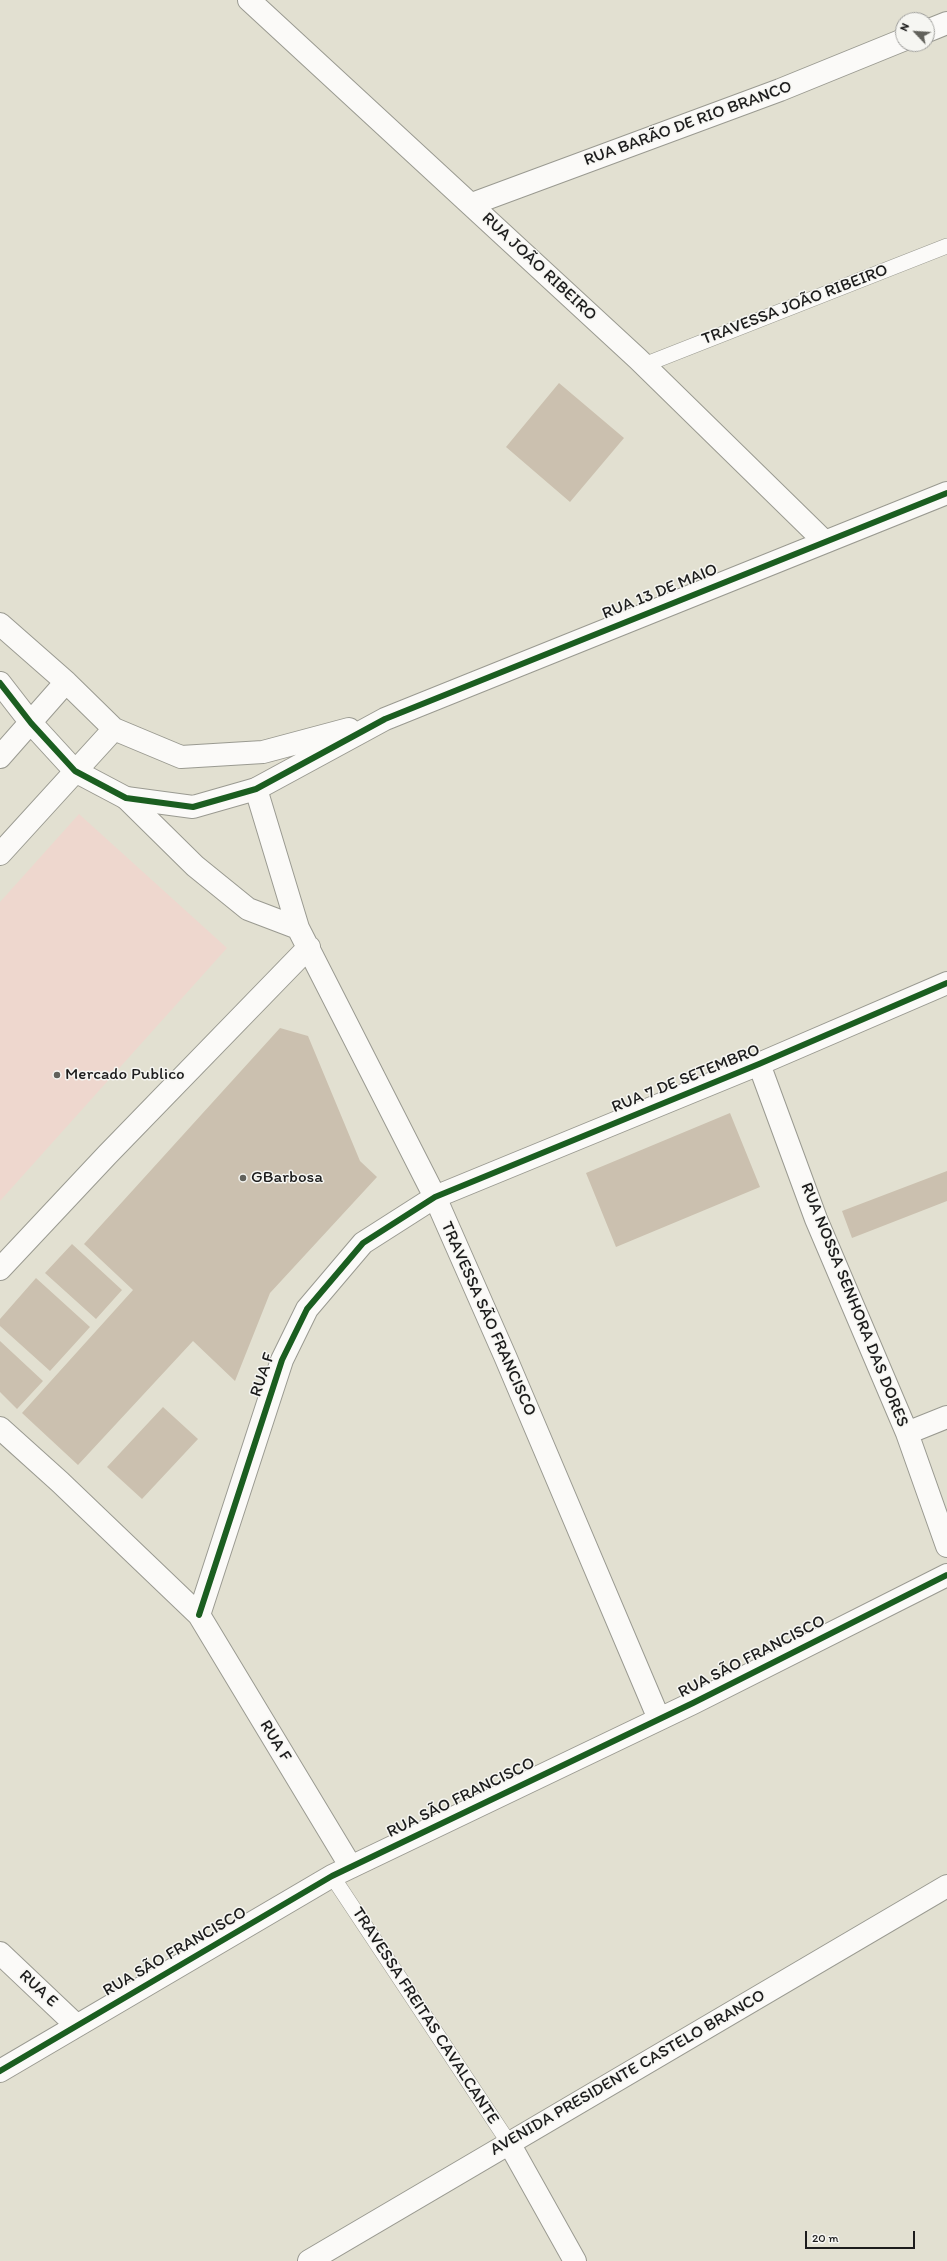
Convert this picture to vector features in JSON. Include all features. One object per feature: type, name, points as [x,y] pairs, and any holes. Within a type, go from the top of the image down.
[{"type":"street","name":"RUA JOÃO RIBEIRO","points":[[249,0],[472,204],[644,365],[824,541]]},
{"type":"street","points":[[935,27],[947,22]]},
{"type":"street","name":"RUA BARÃO DE RIO BRANCO","points":[[472,204],[780,90],[895,43]]},
{"type":"street","name":"RUA 13 DE MAIO","points":[[384,719],[947,492]]},
{"type":"street","points":[[0,624],[66,682],[114,729],[181,757],[263,752],[384,719]]},
{"type":"street","points":[[0,757],[66,682]]},
{"type":"street","points":[[0,683],[31,723],[75,771],[126,798],[195,866],[248,909],[298,928]]},
{"type":"street","points":[[126,798],[193,807],[256,789],[384,719]]},
{"type":"street","points":[[0,854],[114,729]]},
{"type":"street","name":"TRAVESSA SÃO FRANCISCO","points":[[256,789],[298,928],[435,1197],[505,1356],[659,1719]]},
{"type":"street","points":[[0,1269],[107,1155],[309,947]]},
{"type":"street","name":"RUA 7 DE SETEMBRO","points":[[435,1197],[759,1064],[947,983]]},
{"type":"street","name":"RUA NOSSA SENHORA DAS DORES","points":[[759,1064],[816,1219],[907,1433],[947,1546]]},
{"type":"street","name":"RUA F","points":[[199,1615],[282,1360],[307,1309],[363,1243],[435,1197]]},
{"type":"street","points":[[907,1433],[947,1417]]},
{"type":"street","name":"RUA F","points":[[0,1428],[60,1482],[199,1615],[342,1871]]},
{"type":"street","name":"RUA SÃO FRANCISCO","points":[[0,2070],[342,1871],[659,1719],[947,1575]]},
{"type":"street","name":"AVENIDA PRESIDENTE CASTELO BRANCO","points":[[309,2261],[947,1886]]},
{"type":"street","name":"RUA E","points":[[0,1954],[76,2025]]},
{"type":"street","name":"TRAVESSA FREITAS CAVALCANTE","points":[[509,2143],[576,2261]]},
{"type":"lane","name":"TRAVESSA JOÃO RIBEIRO","points":[[644,365],[947,246]]},
{"type":"lane","name":"TRAVESSA FREITAS CAVALCANTE","points":[[342,1871],[509,2143]]},
{"type":"shaded area","name":"Mercado Publico","points":[[79,814],[227,948],[0,1201],[0,902]]},
{"type":"building","points":[[559,383],[624,438],[570,502],[506,447]]},
{"type":"building","points":[[280,1028],[308,1036],[360,1161],[377,1177],[270,1293],[235,1381],[193,1341],[78,1465],[22,1413],[133,1290],[84,1244]]},
{"type":"building","points":[[730,1113],[760,1187],[616,1247],[586,1173]]},
{"type":"building","points":[[947,1171],[947,1201],[852,1238],[842,1211]]},
{"type":"building","points":[[72,1244],[122,1290],[96,1319],[45,1273]]},
{"type":"building","points":[[36,1278],[90,1327],[50,1371],[0,1326],[0,1319]]},
{"type":"building","points":[[0,1341],[43,1381],[17,1409],[0,1392]]},
{"type":"building","points":[[163,1407],[198,1439],[142,1499],[107,1467]]},
{"type":"cycle path","points":[[0,683],[31,723],[75,771],[126,798],[193,807],[256,789],[385,719],[947,493]]},
{"type":"cycle path","points":[[199,1615],[282,1360],[307,1309],[363,1243],[435,1197],[759,1064],[947,983]]},
{"type":"cycle path","points":[[0,2071],[332,1876],[693,1703],[947,1575]]},
{"type":"place","name":"Mercado Publico","points":[[57,1075]]},
{"type":"place","name":"GBarbosa","points":[[243,1178]]}]
